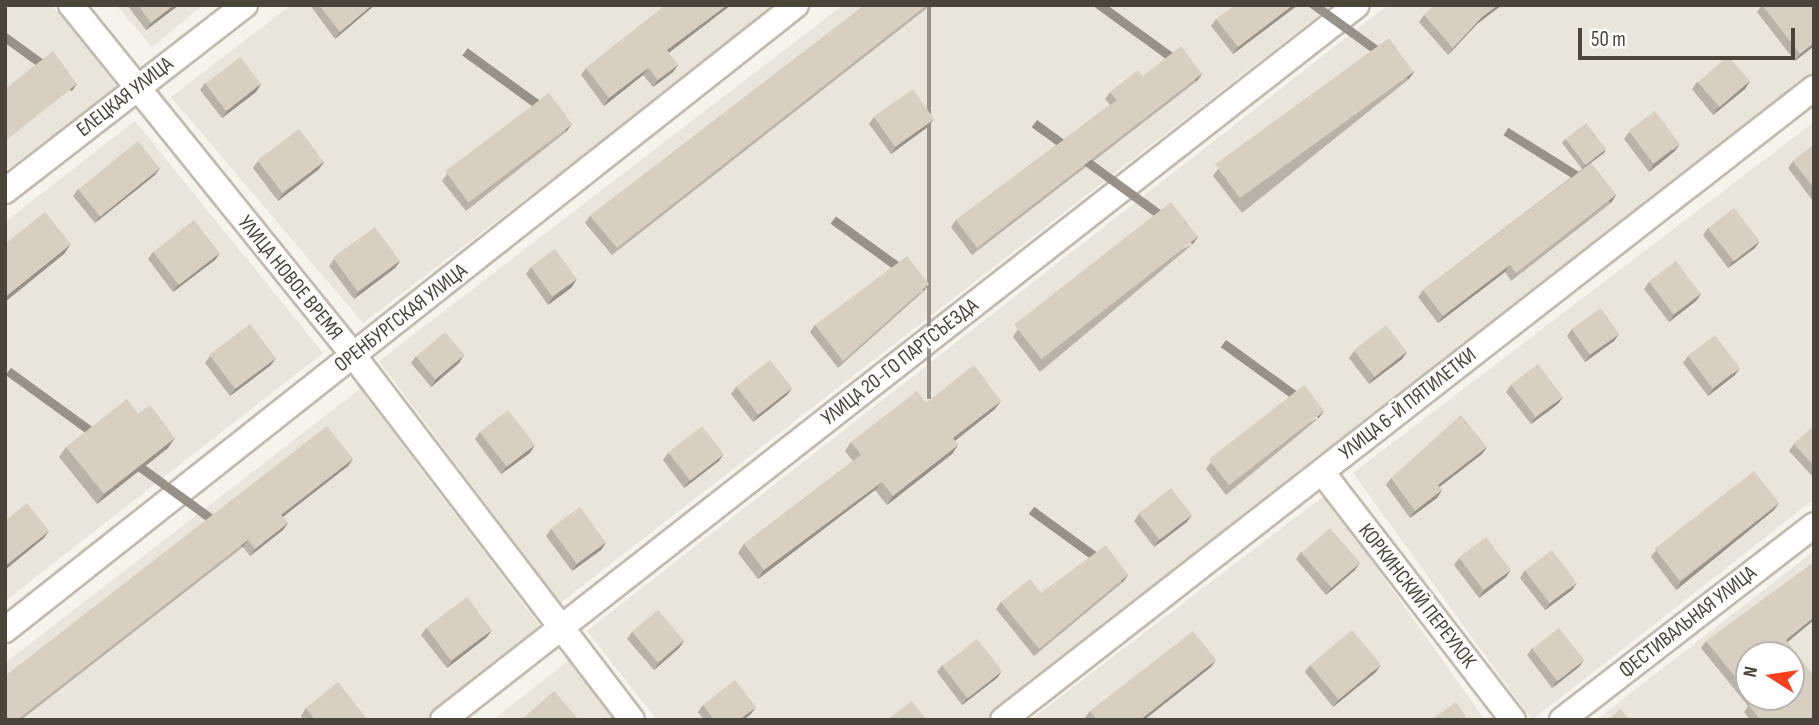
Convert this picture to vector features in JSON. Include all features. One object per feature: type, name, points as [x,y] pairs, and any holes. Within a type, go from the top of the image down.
[{"type":"street","name":"УЛИЦА НОВОЕ ВРЕМЯ","points":[[71,5],[135,88],[353,355],[632,720]]},
{"type":"street","name":"ЕЛЕЦКАЯ УЛИЦА","points":[[5,191],[245,5]]},
{"type":"street","name":"ОРЕНБУРГСКАЯ УЛИЦА","points":[[5,630],[796,5]]},
{"type":"street","name":"УЛИЦА 20-ГО ПАРТСЪЕЗДА","points":[[443,720],[1357,5]]},
{"type":"street","name":"УЛИЦА 6-Й ПЯТИЛЕТКИ","points":[[1003,720],[1814,88]]},
{"type":"street","name":"КОРКИНСКИЙ ПЕРЕУЛОК","points":[[1322,472],[1513,720]]},
{"type":"street","name":"ФЕСТИВАЛЬНАЯ УЛИЦА","points":[[1562,720],[1814,525]]},
{"type":"shaded area","points":[[5,5],[52,5],[118,87],[5,171]]},
{"type":"shaded area","points":[[116,5],[203,5],[152,47]]},
{"type":"shaded area","points":[[291,5],[780,5],[363,323],[171,97]]},
{"type":"shaded area","points":[[843,5],[1332,5],[560,603],[379,361]]},
{"type":"shaded area","points":[[1388,5],[1814,5],[1814,76],[985,720],[657,720],[587,631]]},
{"type":"shaded area","points":[[135,121],[323,353],[5,601],[5,222]]},
{"type":"shaded area","points":[[1814,122],[1814,499],[1532,720],[1353,473]]},
{"type":"shaded area","points":[[360,389],[544,631],[429,720],[5,720],[5,663]]},
{"type":"shaded area","points":[[1325,495],[1485,720],[1030,720]]},
{"type":"shaded area","points":[[1814,551],[1814,720],[1596,720]]},
{"type":"shaded area","points":[[569,660],[615,720],[493,720]]},
{"type":"building","points":[[138,5],[174,5],[151,23]]},
{"type":"building","points":[[319,5],[372,5],[340,32]]},
{"type":"building","points":[[666,5],[727,5],[667,50],[678,65],[658,80],[648,68],[609,98],[586,68]]},
{"type":"building","points":[[865,5],[927,5],[617,248],[590,216]]},
{"type":"building","points":[[1235,5],[1293,5],[1238,47],[1216,19]]},
{"type":"building","points":[[1435,5],[1498,5],[1482,17],[1453,48],[1424,15]]},
{"type":"building","points":[[1762,5],[1814,5],[1814,43],[1800,54]]},
{"type":"building","points":[[1389,38],[1414,72],[1240,198],[1215,164]]},
{"type":"building","points":[[1181,46],[1202,74],[977,248],[956,220],[1117,100],[1110,92],[1138,70],[1143,76]]},
{"type":"building","points":[[53,51],[77,84],[5,141],[5,89]]},
{"type":"building","points":[[1728,56],[1750,81],[1719,107],[1698,82]]},
{"type":"building","points":[[240,57],[261,84],[226,111],[205,84]]},
{"type":"building","points":[[913,89],[934,119],[895,147],[874,117]]},
{"type":"building","points":[[549,93],[572,124],[469,202],[445,171]]},
{"type":"building","points":[[1655,111],[1680,144],[1653,164],[1629,131]]},
{"type":"building","points":[[1586,123],[1606,149],[1586,165],[1566,139]]},
{"type":"building","points":[[299,129],[324,162],[282,193],[257,160]]},
{"type":"building","points":[[138,141],[160,168],[100,217],[78,189]]},
{"type":"building","points":[[1814,145],[1814,188],[1793,161]]},
{"type":"building","points":[[1591,163],[1616,195],[1516,273],[1510,265],[1443,316],[1423,290]]},
{"type":"building","points":[[1171,202],[1198,237],[1041,359],[1014,325]]},
{"type":"building","points":[[1734,208],[1760,241],[1734,261],[1708,228]]},
{"type":"building","points":[[45,212],[71,244],[5,297],[5,244]]},
{"type":"building","points":[[194,220],[220,253],[179,285],[153,252]]},
{"type":"building","points":[[375,227],[400,261],[358,292],[333,258]]},
{"type":"building","points":[[555,249],[577,279],[552,297],[531,267]]},
{"type":"building","points":[[907,256],[929,284],[843,361],[815,325]]},
{"type":"building","points":[[1676,261],[1701,294],[1674,314],[1649,281]]},
{"type":"building","points":[[1601,308],[1619,334],[1590,355],[1572,329]]},
{"type":"building","points":[[250,324],[276,358],[235,389],[209,355]]},
{"type":"building","points":[[1386,325],[1407,352],[1375,377],[1354,350]]},
{"type":"building","points":[[445,332],[464,355],[435,379],[416,356]]},
{"type":"building","points":[[1715,335],[1740,368],[1713,388],[1688,355]]},
{"type":"building","points":[[770,360],[792,388],[758,415],[736,386]]},
{"type":"building","points":[[1538,364],[1563,397],[1536,417],[1511,384]]},
{"type":"building","points":[[974,365],[1001,401],[953,438],[958,445],[893,496],[882,482],[764,570],[744,544],[861,455],[851,442],[917,391],[926,403]]},
{"type":"building","points":[[1304,385],[1324,411],[1229,485],[1209,459]]},
{"type":"building","points":[[127,399],[138,414],[150,405],[175,438],[104,494],[66,447]]},
{"type":"building","points":[[508,410],[535,445],[507,467],[480,432]]},
{"type":"building","points":[[1461,415],[1487,447],[1438,485],[1442,490],[1415,511],[1391,478]]},
{"type":"building","points":[[327,426],[353,459],[281,515],[288,523],[255,549],[248,540],[17,720],[5,720],[5,676]]},
{"type":"building","points":[[702,426],[724,454],[690,481],[668,452]]},
{"type":"building","points":[[1814,426],[1814,466],[1794,444]]},
{"type":"building","points":[[1754,471],[1779,503],[1680,581],[1655,549]]},
{"type":"building","points":[[1171,488],[1192,515],[1160,540],[1139,513]]},
{"type":"building","points":[[27,503],[49,531],[5,566],[5,521]]},
{"type":"building","points":[[580,507],[606,543],[577,564],[551,528]]},
{"type":"building","points":[[1330,528],[1360,563],[1331,588],[1301,553]]},
{"type":"building","points":[[1486,537],[1511,570],[1484,590],[1459,557]]},
{"type":"building","points":[[1106,545],[1128,575],[1039,649],[1001,602],[1030,579],[1041,593]]},
{"type":"building","points":[[1552,550],[1577,583],[1550,603],[1525,570]]},
{"type":"building","points":[[1814,562],[1814,617],[1787,641],[1735,641],[1735,677],[1706,641]]},
{"type":"building","points":[[467,597],[492,630],[451,660],[426,628]]},
{"type":"building","points":[[658,610],[684,641],[658,662],[632,632]]},
{"type":"building","points":[[1559,628],[1584,660],[1557,681],[1532,649]]},
{"type":"building","points":[[1352,630],[1381,664],[1339,700],[1310,665]]},
{"type":"building","points":[[1193,631],[1216,660],[1140,720],[1097,720],[1090,711]]},
{"type":"building","points":[[977,639],[1002,671],[968,698],[942,666]]},
{"type":"building","points":[[1805,664],[1814,676],[1814,717],[1810,720],[1760,720],[1753,711],[1805,711]]},
{"type":"building","points":[[735,680],[756,707],[739,720],[714,720],[703,705]]},
{"type":"building","points":[[338,682],[368,720],[315,720],[306,708]]},
{"type":"building","points":[[554,691],[579,720],[521,720]]},
{"type":"building","points":[[912,701],[926,720],[887,720]]},
{"type":"building","points":[[1456,702],[1468,720],[1431,720]]},
{"type":"building","points":[[1620,709],[1630,720],[1609,720]]}]
